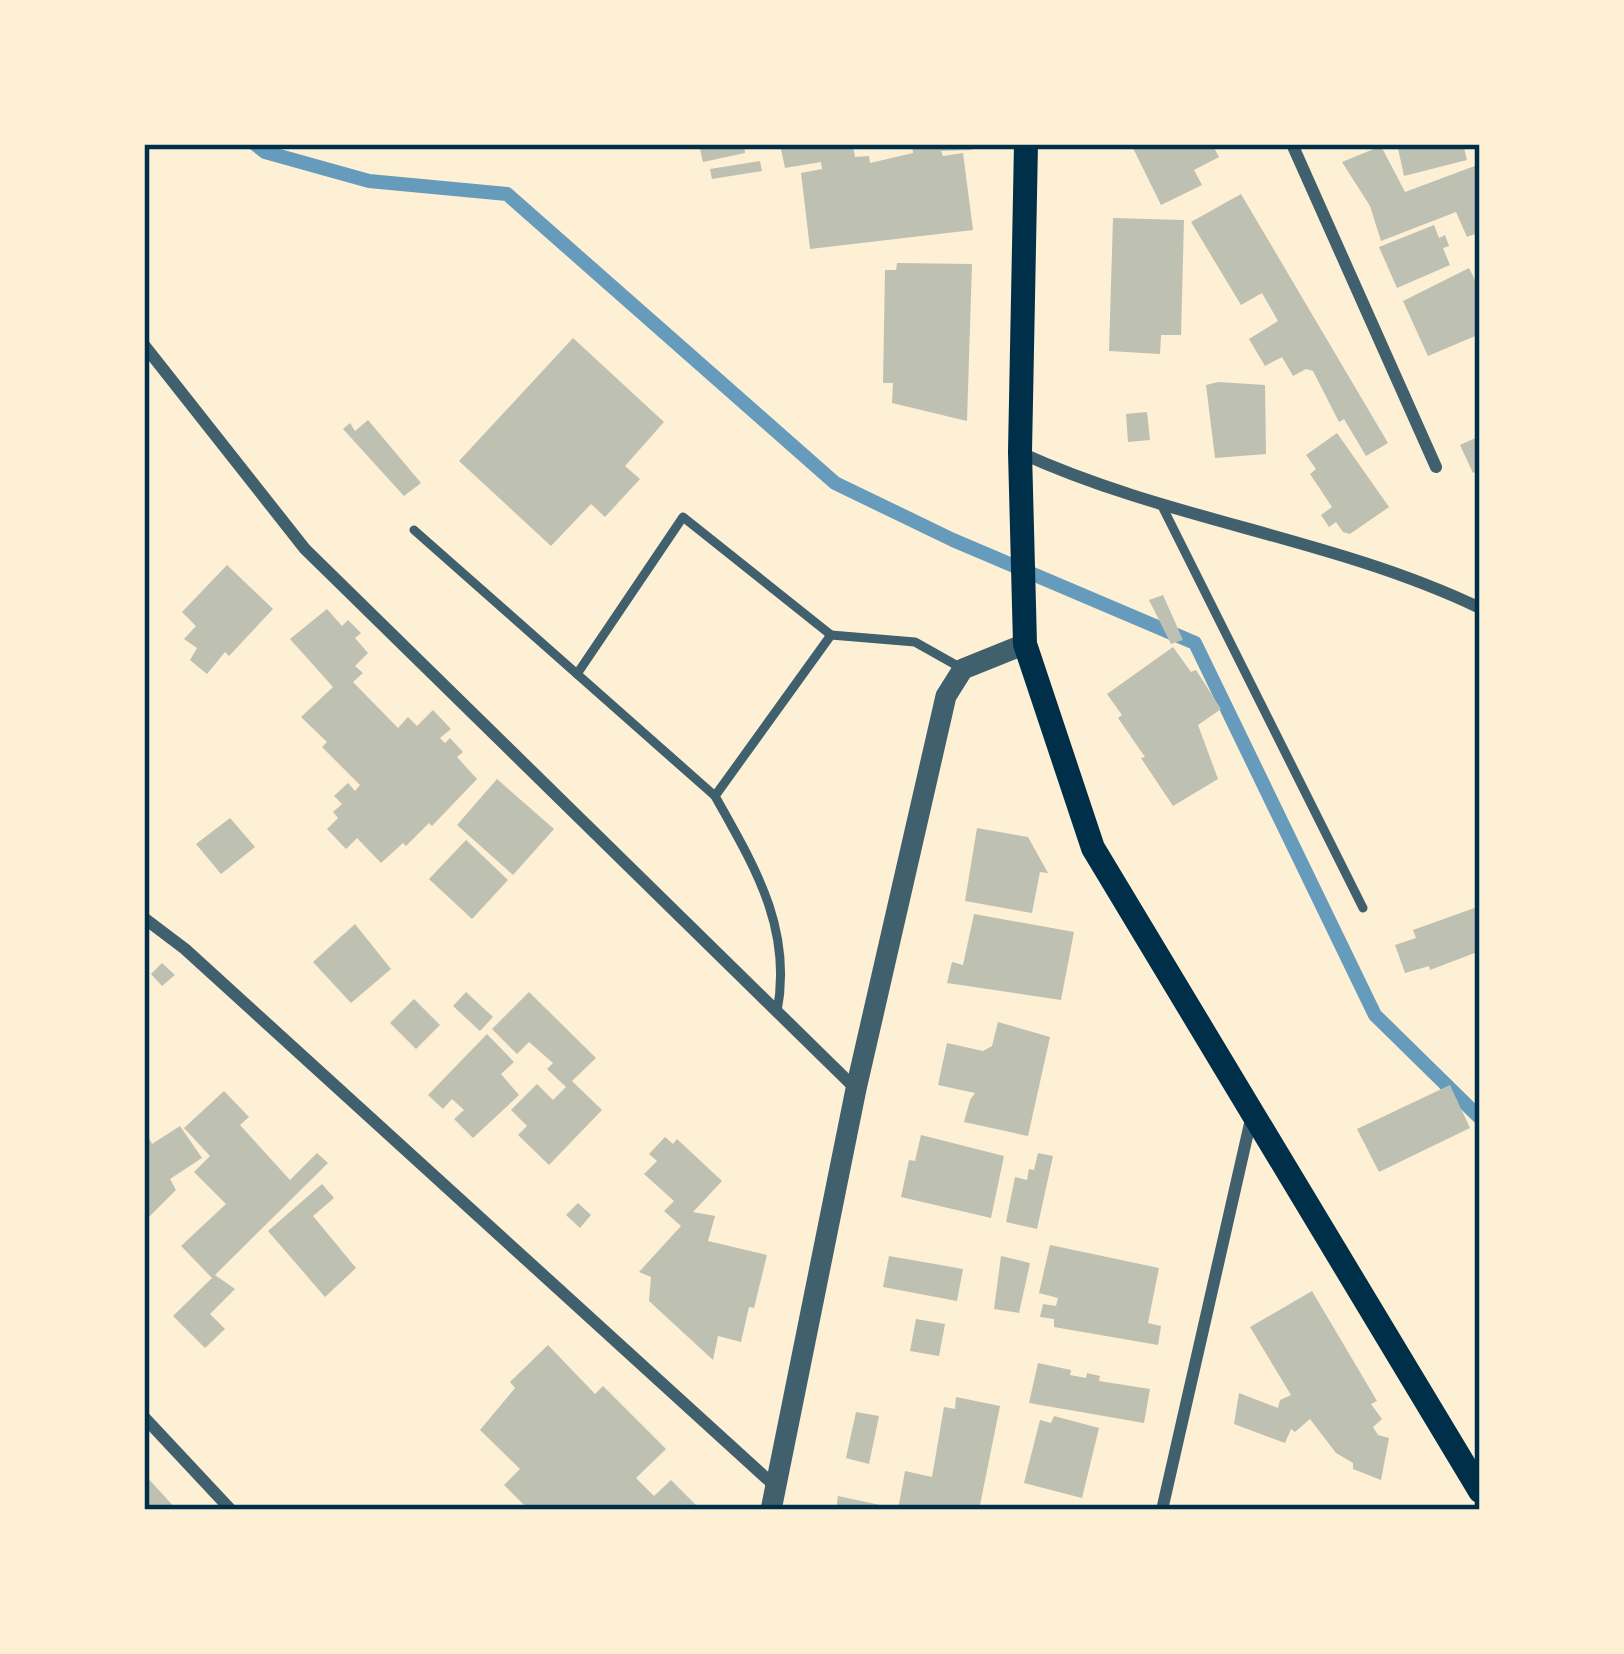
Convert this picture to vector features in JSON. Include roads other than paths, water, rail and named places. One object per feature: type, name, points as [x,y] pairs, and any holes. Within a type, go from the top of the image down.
[{"type":"main road","points":[[1025,144],[1020,452],[1025,644],[1093,848],[1480,1491]]},
{"type":"street","points":[[1292,144],[1436,467]]},
{"type":"street","points":[[144,345],[305,549],[856,1089]]},
{"type":"street","points":[[1020,452],[1163,508],[1351,559],[1480,608]]},
{"type":"street","points":[[773,1498],[856,1089],[946,696],[963,669],[1025,644]]},
{"type":"street","points":[[144,918],[185,949],[773,1498]]},
{"type":"street","points":[[1162,1510],[1252,1113]]},
{"type":"street","points":[[144,1418],[231,1510]]},
{"type":"lane","points":[[1163,508],[1364,908]]},
{"type":"lane","points":[[577,674],[683,517],[831,635],[915,642],[963,669]]},
{"type":"lane","points":[[414,530],[715,796],[772,903],[783,983],[778,1012]]},
{"type":"lane","points":[[715,796],[831,635]]},
{"type":"waterway","points":[[255,144],[265,152],[369,181],[507,194],[835,483],[953,540],[1195,643],[1375,1015],[1480,1118]]}]
